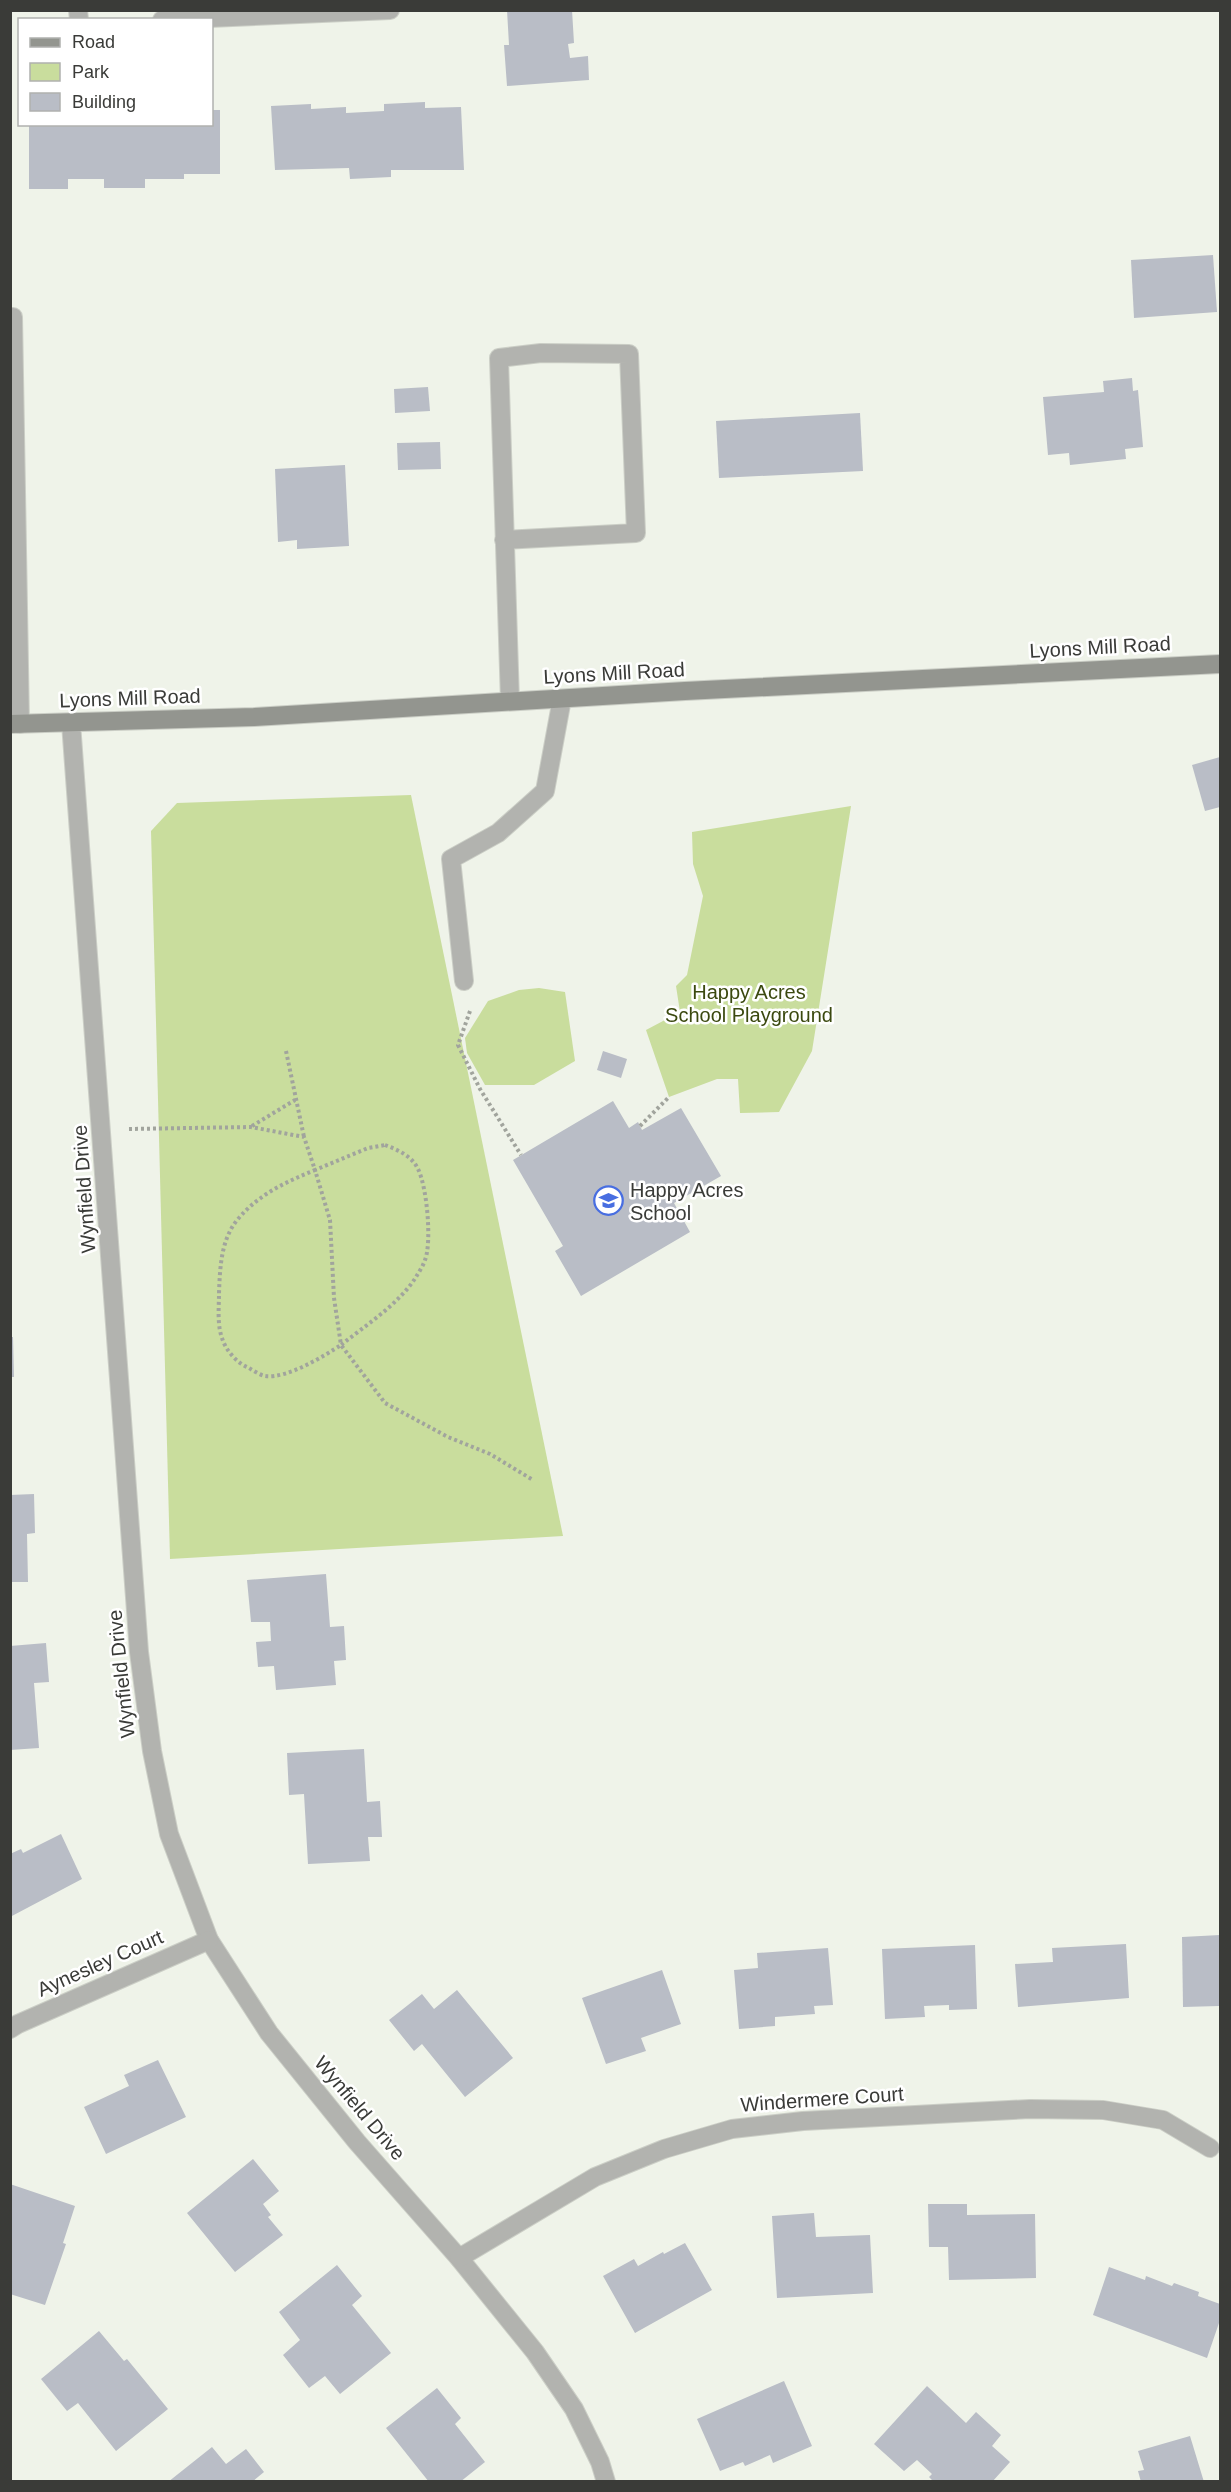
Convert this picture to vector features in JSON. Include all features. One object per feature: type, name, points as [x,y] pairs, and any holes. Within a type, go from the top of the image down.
[{"type":"main road","name":"Lyons Mill Road","points":[[15,724],[254,717],[1221,664]]},
{"type":"street","points":[[208,18],[390,10]]},
{"type":"street","points":[[13,317],[15,724]]},
{"type":"street","points":[[504,540],[636,533],[629,354],[541,353],[499,358],[504,540],[510,702]]},
{"type":"street","points":[[464,981],[451,859],[498,832],[545,791],[562,699]]},
{"type":"street","name":"Wynfield Drive","points":[[71,723],[139,1652],[152,1751],[169,1834],[209,1940],[276,2042],[357,2142],[459,2258],[535,2352],[574,2409],[600,2462],[606,2481]]},
{"type":"street","name":"Aynesley Court","points":[[10,2029],[209,1940]]},
{"type":"street","name":"Windermere Court","points":[[459,2258],[595,2177],[664,2150],[732,2129],[815,2120],[1030,2109],[1102,2110],[1163,2120],[1210,2148]]},
{"type":"path","points":[[464,981],[475,998],[458,1045],[480,1089],[520,1155]]},
{"type":"path","points":[[286,1051],[304,1137],[330,1220],[334,1298],[341,1345],[385,1403],[448,1437],[490,1454],[533,1480]]},
{"type":"path","points":[[640,1126],[669,1097]]},
{"type":"path","points":[[251,1127],[295,1100]]},
{"type":"path","points":[[102,1129],[251,1127],[304,1137]]},
{"type":"path","points":[[385,1146],[401,1151],[418,1168],[426,1196],[428,1228],[426,1259],[415,1279],[395,1301],[341,1345],[320,1359],[284,1373],[266,1376],[242,1365],[231,1355],[222,1339],[219,1319],[220,1265],[228,1235],[237,1220],[279,1185],[368,1148],[385,1146]]},
{"type":"green space","points":[[411,795],[563,1536],[170,1559],[151,831],[177,803]]},
{"type":"green space","name":"Happy Acres School Playground","points":[[851,806],[812,1051],[779,1112],[740,1113],[738,1079],[717,1079],[669,1097],[646,1030],[680,1012],[676,986],[687,975],[703,896],[693,864],[692,832]]},
{"type":"green space","points":[[539,988],[565,992],[575,1061],[534,1085],[485,1085],[467,1053],[465,1038],[488,1001],[519,990]]},
{"type":"building","points":[[507,10],[572,10],[574,43],[568,44],[570,58],[588,56],[589,80],[507,86],[504,45],[509,45]]},
{"type":"building","points":[[425,102],[425,108],[461,107],[464,170],[391,170],[391,177],[350,179],[349,168],[275,170],[271,106],[311,104],[311,109],[346,107],[346,113],[384,111],[384,104]]},
{"type":"building","points":[[213,110],[220,110],[220,174],[184,174],[184,179],[145,179],[145,188],[104,188],[104,179],[68,179],[68,189],[29,189],[29,126],[213,126]]},
{"type":"building","points":[[1213,255],[1217,312],[1134,318],[1131,260]]},
{"type":"building","points":[[1132,378],[1133,391],[1138,390],[1143,447],[1125,449],[1126,459],[1070,465],[1069,453],[1048,455],[1043,397],[1104,392],[1103,381]]},
{"type":"building","points":[[428,387],[430,411],[395,413],[394,389]]},
{"type":"building","points":[[860,413],[863,471],[719,478],[716,421]]},
{"type":"building","points":[[440,442],[441,469],[398,470],[397,443]]},
{"type":"building","points":[[345,465],[349,546],[297,549],[297,540],[278,542],[275,469]]},
{"type":"building","points":[[1220,757],[1220,807],[1205,811],[1192,765]]},
{"type":"building","points":[[603,1051],[627,1059],[621,1078],[597,1070]]},
{"type":"building","points":[[613,1101],[629,1128],[638,1122],[642,1130],[681,1108],[721,1176],[674,1203],[690,1232],[581,1296],[555,1251],[563,1246],[513,1160]]},
{"type":"building","points":[[10,1337],[13,1337],[14,1377],[10,1377]]},
{"type":"building","points":[[34,1494],[35,1533],[27,1534],[28,1582],[10,1582],[10,1495]]},
{"type":"building","points":[[326,1574],[330,1627],[344,1626],[346,1660],[334,1661],[336,1685],[276,1690],[274,1666],[258,1667],[256,1642],[271,1641],[270,1622],[251,1622],[247,1580]]},
{"type":"building","points":[[46,1643],[49,1682],[34,1683],[39,1748],[10,1750],[10,1646]]},
{"type":"building","points":[[364,1749],[367,1802],[380,1801],[382,1837],[368,1837],[370,1861],[308,1864],[304,1794],[289,1795],[287,1753]]},
{"type":"building","points":[[61,1834],[82,1879],[10,1917],[10,1854],[21,1849],[23,1853]]},
{"type":"building","points":[[1220,1935],[1219,2006],[1183,2007],[1182,1937]]},
{"type":"building","points":[[1126,1944],[1129,1998],[1018,2007],[1015,1964],[1053,1962],[1052,1948]]},
{"type":"building","points":[[975,1945],[977,2009],[949,2010],[949,2005],[924,2006],[925,2017],[885,2019],[882,1949]]},
{"type":"building","points":[[828,1948],[833,2005],[814,2006],[815,2014],[775,2017],[775,2026],[739,2029],[734,1970],[758,1968],[757,1953]]},
{"type":"building","points":[[662,1970],[681,2024],[641,2038],[646,2051],[606,2064],[582,1998]]},
{"type":"building","points":[[457,1990],[513,2058],[465,2097],[422,2044],[414,2051],[389,2020],[422,1994],[434,2009]]},
{"type":"building","points":[[158,2060],[186,2117],[106,2154],[84,2107],[129,2086],[124,2075]]},
{"type":"building","points":[[253,2159],[279,2191],[263,2204],[271,2215],[268,2217],[283,2235],[235,2272],[187,2213]]},
{"type":"building","points":[[10,2184],[75,2206],[63,2243],[66,2244],[45,2305],[10,2294]]},
{"type":"building","points":[[928,2204],[967,2204],[967,2215],[1035,2214],[1036,2278],[949,2280],[948,2247],[929,2247]]},
{"type":"building","points":[[814,2213],[816,2237],[870,2235],[873,2293],[777,2298],[772,2216]]},
{"type":"building","points":[[685,2243],[712,2290],[635,2333],[603,2276],[634,2259],[638,2266]]},
{"type":"building","points":[[337,2265],[362,2296],[352,2305],[391,2353],[340,2394],[325,2376],[309,2388],[283,2355],[300,2340],[279,2312]]},
{"type":"building","points":[[1109,2267],[1145,2280],[1146,2276],[1172,2286],[1174,2283],[1199,2292],[1198,2296],[1220,2304],[1220,2320],[1207,2358],[1093,2315]]},
{"type":"building","points":[[99,2331],[124,2361],[127,2359],[168,2409],[116,2451],[78,2403],[67,2411],[41,2379]]},
{"type":"building","points":[[784,2381],[812,2446],[773,2463],[770,2455],[745,2466],[743,2462],[720,2471],[697,2419]]},
{"type":"building","points":[[927,2386],[966,2423],[976,2412],[1001,2435],[992,2446],[1010,2462],[992,2482],[934,2482],[929,2477],[932,2474],[917,2460],[904,2471],[874,2444]]},
{"type":"building","points":[[437,2388],[461,2418],[455,2424],[485,2462],[460,2482],[429,2482],[386,2428]]},
{"type":"building","points":[[1190,2436],[1204,2482],[1141,2482],[1138,2471],[1144,2470],[1138,2451]]},
{"type":"building","points":[[212,2447],[226,2464],[246,2449],[264,2472],[252,2482],[168,2482]]},
{"type":"place","name":"Happy Acres School","points":[[609,1201]]}]
